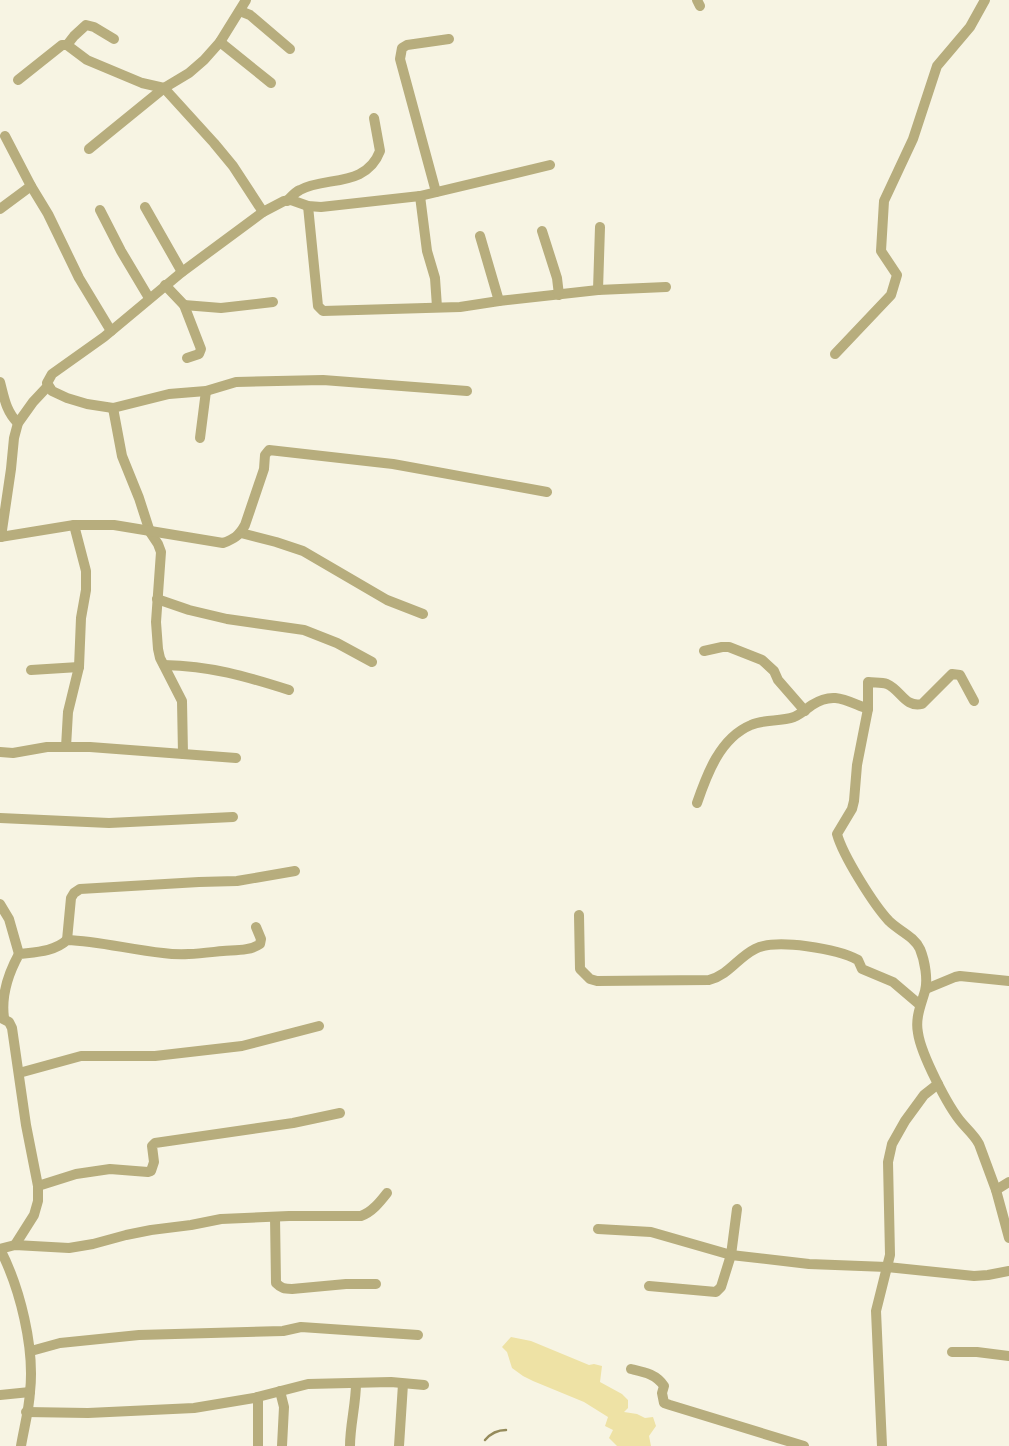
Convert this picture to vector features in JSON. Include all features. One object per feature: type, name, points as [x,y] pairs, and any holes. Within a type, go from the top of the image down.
[{"type":"street","points":[[89,149],[164,88],[204,60],[246,0]]},
{"type":"street","points":[[835,354],[891,295],[897,275],[881,251],[884,201],[913,139],[937,66],[970,27],[985,0]]},
{"type":"street","points":[[240,11],[250,15],[290,49]]},
{"type":"street","points":[[18,80],[62,45],[66,45],[86,25],[114,39]]},
{"type":"street","points":[[436,192],[400,59],[402,48],[407,45],[449,39]]},
{"type":"street","points":[[219,42],[271,83]]},
{"type":"street","points":[[66,45],[87,60],[142,83],[164,88],[215,143],[263,212]]},
{"type":"street","points":[[374,118],[380,151],[373,163],[357,175],[301,189],[288,201],[263,212],[52,374],[48,379],[48,386],[67,398],[113,408],[169,394],[206,391],[236,382],[323,380],[467,391]]},
{"type":"street","points":[[5,136],[79,278],[111,331]]},
{"type":"street","points":[[288,201],[321,207],[420,196],[550,165]]},
{"type":"street","points":[[0,209],[31,186]]},
{"type":"street","points":[[420,196],[438,307]]},
{"type":"street","points":[[308,206],[320,310],[460,307],[598,290],[666,287]]},
{"type":"street","points":[[145,207],[182,272]]},
{"type":"street","points":[[100,210],[149,298]]},
{"type":"street","points":[[598,290],[600,227]]},
{"type":"street","points":[[542,231],[557,278],[559,295]]},
{"type":"street","points":[[480,236],[499,301]]},
{"type":"street","points":[[165,285],[184,305],[201,349],[199,354],[187,358]]},
{"type":"street","points":[[184,305],[221,308],[274,302]]},
{"type":"street","points":[[0,382],[6,407],[18,424]]},
{"type":"street","points":[[48,386],[18,424],[1,537],[74,525],[114,525],[223,543],[241,533],[264,469],[265,455],[270,450],[393,464],[547,492]]},
{"type":"street","points":[[200,438],[206,391]]},
{"type":"street","points":[[113,408],[122,456],[162,558],[157,599],[158,649],[181,701],[183,754]]},
{"type":"street","points":[[66,747],[68,712],[79,667],[81,618],[86,590],[86,570],[74,525]]},
{"type":"street","points":[[241,533],[303,551],[387,600],[423,614]]},
{"type":"street","points":[[157,599],[227,619],[304,630],[337,643],[372,662]]},
{"type":"street","points":[[704,651],[729,647],[762,660],[805,711]]},
{"type":"street","points":[[164,665],[210,668],[289,690]]},
{"type":"street","points":[[31,670],[79,667]]},
{"type":"street","points":[[974,701],[960,675],[952,674],[918,705],[912,705],[886,684],[868,682],[868,709],[857,765],[854,801],[837,834],[851,863],[875,901],[890,921],[915,940],[919,947],[926,980],[918,1014],[921,1045],[938,1084],[961,1122],[979,1144],[996,1190],[1009,1238]]},
{"type":"street","points":[[697,803],[718,754],[737,733],[752,724],[788,718],[832,697],[868,709]]},
{"type":"street","points":[[0,752],[13,753],[47,747],[90,747],[236,758]]},
{"type":"street","points":[[0,818],[109,823],[233,817]]},
{"type":"street","points":[[19,954],[60,947],[67,940],[71,898],[80,889],[237,881],[295,871]]},
{"type":"street","points":[[0,904],[9,919],[19,954],[11,968],[2,1003],[2,1018],[9,1022],[12,1028],[38,1186],[34,1215],[15,1245]]},
{"type":"street","points":[[579,915],[580,969],[590,979],[597,981],[709,980],[726,973],[756,948],[795,944],[854,957],[862,969],[892,982],[920,1005]]},
{"type":"street","points":[[67,940],[165,954],[187,954],[255,947],[260,944],[261,939],[256,927]]},
{"type":"street","points":[[926,989],[960,976],[1009,981]]},
{"type":"street","points":[[19,1073],[81,1056],[155,1056],[242,1046],[319,1026]]},
{"type":"street","points":[[882,1446],[876,1311],[890,1255],[888,1162],[892,1143],[913,1109],[923,1095],[938,1084]]},
{"type":"street","points":[[38,1186],[76,1174],[110,1169],[151,1171],[154,1162],[152,1146],[155,1143],[293,1123],[340,1113]]},
{"type":"street","points":[[996,1190],[1009,1182]]},
{"type":"street","points":[[21,1446],[30,1392],[31,1351],[12,1276],[0,1249],[15,1245],[69,1248],[126,1234],[222,1219],[361,1216],[367,1214],[387,1193]]},
{"type":"street","points":[[649,1286],[716,1292],[721,1287],[731,1255],[737,1209]]},
{"type":"street","points":[[275,1217],[276,1283],[279,1287],[292,1289],[376,1284]]},
{"type":"street","points":[[598,1230],[651,1232],[731,1255],[809,1264],[887,1267],[974,1276],[1009,1271]]},
{"type":"street","points":[[31,1351],[60,1343],[139,1335],[283,1331],[301,1327],[418,1335]]},
{"type":"street","points":[[952,1352],[1009,1356]]},
{"type":"street","points":[[631,1369],[660,1379],[664,1386],[663,1402],[804,1446]]},
{"type":"street","points":[[26,1412],[88,1413],[194,1408],[258,1397],[308,1384],[391,1382],[424,1385]]},
{"type":"street","points":[[351,1446],[355,1383]]},
{"type":"street","points":[[399,1446],[404,1384]]},
{"type":"street","points":[[280,1391],[284,1408],[282,1446]]},
{"type":"street","points":[[0,1395],[30,1392]]},
{"type":"street","points":[[258,1397],[258,1446]]},
{"type":"shaded area","points":[[511,1337],[531,1341],[589,1365],[602,1366],[600,1382],[628,1400],[628,1408],[624,1412],[645,1418],[653,1417],[656,1426],[649,1436],[651,1446],[617,1446],[609,1438],[613,1430],[605,1426],[608,1417],[584,1402],[533,1381],[512,1368],[507,1352],[502,1347]]},
{"type":"waterway","points":[[485,1440],[494,1432],[506,1430]]}]
